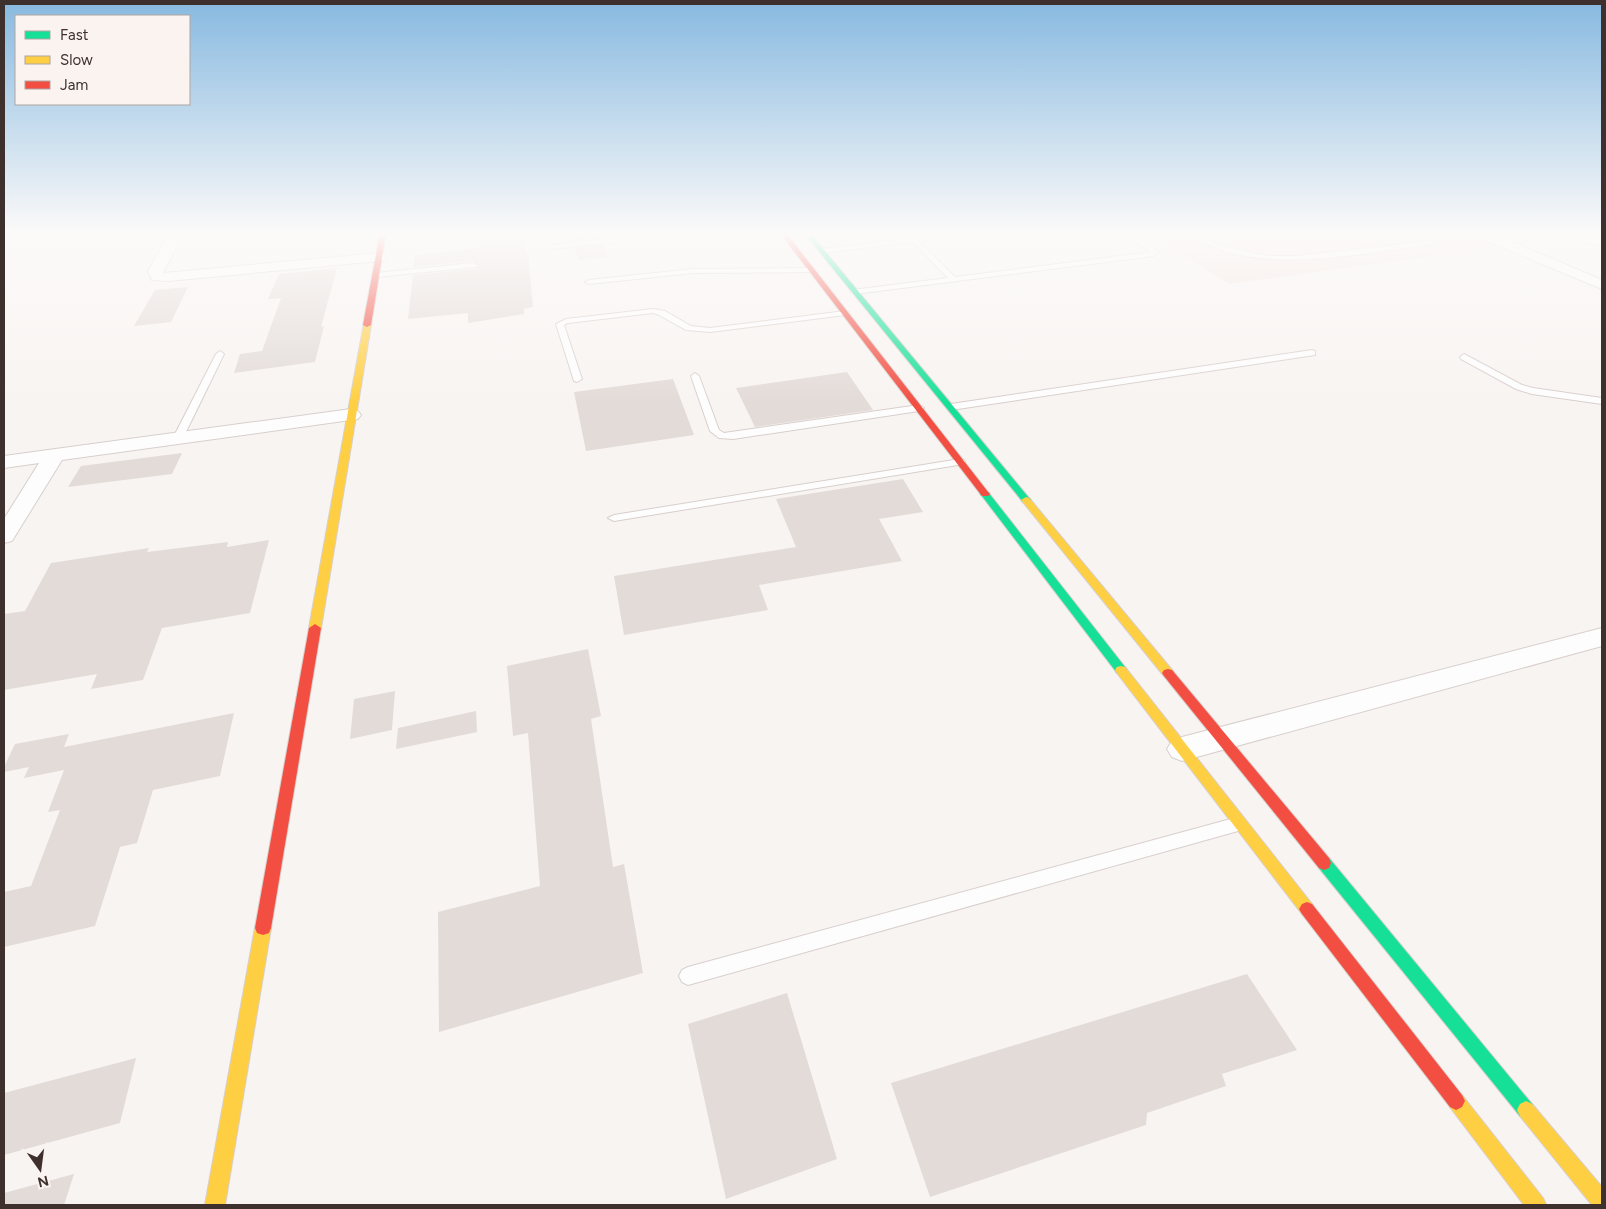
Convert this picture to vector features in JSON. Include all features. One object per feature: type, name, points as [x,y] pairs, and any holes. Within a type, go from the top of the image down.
[{"type":"main road","points":[[215,1205],[374,289]]},
{"type":"main road","points":[[827,289],[1536,1205]]},
{"type":"main road","points":[[853,289],[1602,1202]]},
{"type":"street","points":[[4,462],[352,414]]},
{"type":"street","points":[[4,536],[55,455]]},
{"type":"street","points":[[1182,749],[1602,637]]},
{"type":"lane","points":[[855,292],[876,289]]},
{"type":"lane","points":[[577,380],[560,324],[566,321],[653,310],[689,328],[703,330],[845,313]]},
{"type":"lane","points":[[951,407],[1312,353]]},
{"type":"lane","points":[[178,438],[220,354]]},
{"type":"lane","points":[[1464,357],[1519,387],[1532,391],[1602,401]]},
{"type":"lane","points":[[695,376],[715,431],[722,436],[733,436],[919,408]]},
{"type":"lane","points":[[614,518],[960,462]]},
{"type":"lane","points":[[688,976],[1240,823]]},
{"type":"building","points":[[187,289],[171,322],[134,326],[155,290]]},
{"type":"building","points":[[272,289],[331,289],[321,327],[324,326],[315,362],[234,373],[240,354],[262,351],[281,298],[268,299]]},
{"type":"building","points":[[411,289],[531,289],[533,307],[524,309],[524,314],[468,323],[468,313],[408,319]]},
{"type":"building","points":[[847,372],[873,410],[755,427],[736,388]]},
{"type":"building","points":[[673,379],[694,435],[586,451],[574,392]]},
{"type":"building","points":[[182,453],[172,474],[68,487],[81,466]]},
{"type":"building","points":[[903,479],[923,512],[879,519],[902,561],[759,585],[768,610],[624,635],[614,576],[796,547],[776,499]]},
{"type":"building","points":[[269,540],[250,613],[162,628],[143,680],[91,689],[97,674],[4,690],[4,614],[25,611],[51,563],[149,548],[147,552],[228,542],[227,547]]},
{"type":"building","points":[[588,649],[601,716],[591,719],[613,867],[624,864],[643,973],[439,1032],[438,912],[540,886],[528,733],[513,736],[507,666]]},
{"type":"building","points":[[395,691],[392,730],[350,739],[354,699]]},
{"type":"building","points":[[476,711],[477,732],[396,749],[398,728]]},
{"type":"building","points":[[234,713],[220,776],[153,790],[137,843],[120,847],[95,926],[4,947],[4,892],[31,886],[60,810],[48,812],[64,770],[24,778],[29,767],[4,772],[4,767],[15,744],[69,734],[64,747]]},
{"type":"building","points":[[1247,974],[1297,1050],[1222,1074],[1226,1086],[1147,1113],[1146,1125],[930,1197],[891,1083]]},
{"type":"building","points":[[787,993],[837,1159],[726,1199],[688,1024]]},
{"type":"building","points":[[136,1058],[120,1123],[4,1155],[4,1093]]},
{"type":"building","points":[[74,1174],[64,1205],[4,1205],[4,1193]]},
{"type":"traffic: fast","points":[[853,289],[1026,500]]},
{"type":"traffic: fast","points":[[985,494],[1121,670]]},
{"type":"traffic: fast","points":[[1324,863],[1526,1110]]},
{"type":"traffic: slow","points":[[315,628],[367,325]]},
{"type":"traffic: slow","points":[[1026,500],[1168,673]]},
{"type":"traffic: slow","points":[[1121,670],[1307,909]]},
{"type":"traffic: slow","points":[[215,1205],[263,928]]},
{"type":"traffic: slow","points":[[1456,1101],[1536,1205]]},
{"type":"traffic: slow","points":[[1526,1110],[1602,1202]]},
{"type":"traffic: jam","points":[[367,325],[373,289]]},
{"type":"traffic: jam","points":[[827,289],[985,494]]},
{"type":"traffic: jam","points":[[263,928],[315,628]]},
{"type":"traffic: jam","points":[[1168,673],[1324,863]]},
{"type":"traffic: jam","points":[[1307,909],[1456,1101]]}]
